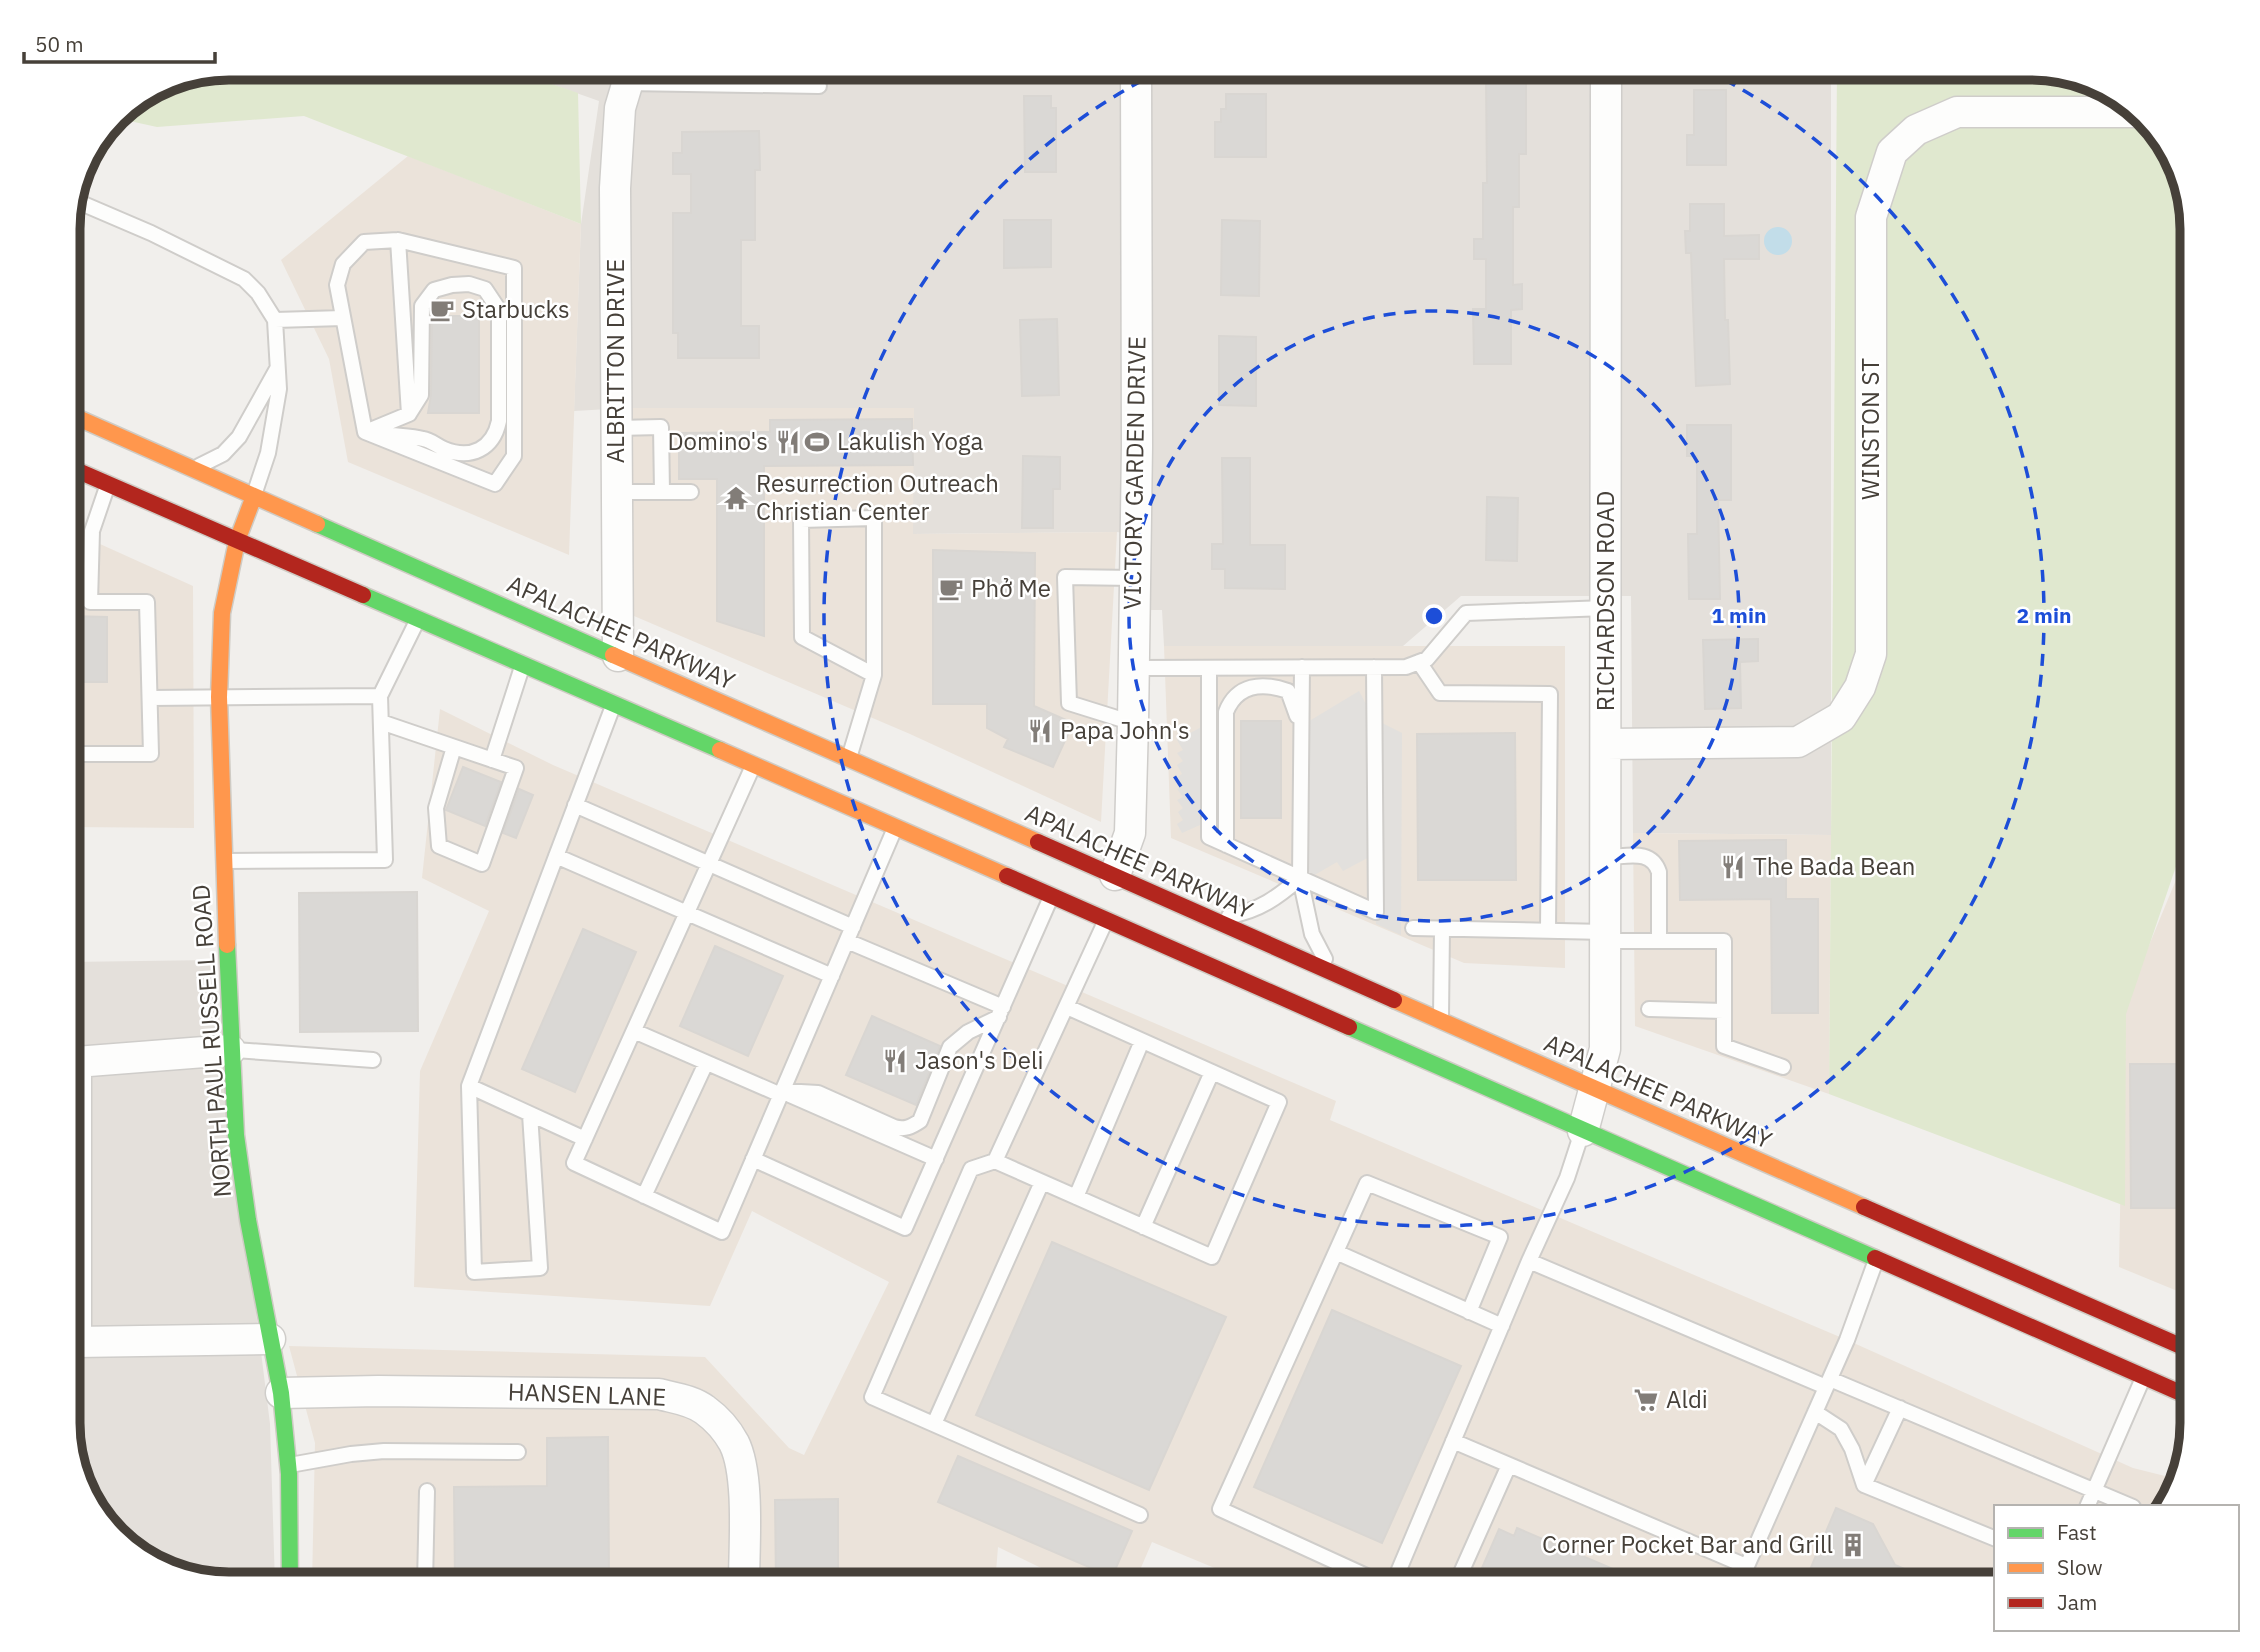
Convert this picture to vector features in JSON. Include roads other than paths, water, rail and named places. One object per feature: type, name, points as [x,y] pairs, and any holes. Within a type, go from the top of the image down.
[{"type":"main road","name":"APALACHEE PARKWAY","points":[[81,419],[618,656],[744,719],[849,760],[1102,885],[1211,919],[1594,1090],[2180,1346]]},
{"type":"main road","points":[[81,472],[754,764],[2180,1393]]},
{"type":"main road","name":"NORTH PAUL RUSSELL ROAD","points":[[254,496],[237,541],[222,613],[219,697],[223,861],[230,1050],[237,1147],[281,1393],[288,1465],[291,1572]]},
{"type":"main road","points":[[752,746],[754,764]]},
{"type":"main road","points":[[791,749],[824,749]]},
{"type":"main road","points":[[754,764],[771,753]]},
{"type":"main road","points":[[1051,897],[1102,885]]},
{"type":"street","name":"ALBRITTON DRIVE","points":[[618,656],[616,143],[620,108],[628,80]]},
{"type":"street","name":"VICTORY GARDEN DRIVE","points":[[1102,885],[1130,833],[1137,446],[1136,80]]},
{"type":"street","name":"RICHARDSON ROAD","points":[[1583,1131],[1605,1049],[1606,80]]},
{"type":"street","name":"WINSTON ST","points":[[1606,744],[1798,741],[1841,717],[1860,687],[1871,654],[1871,217],[1892,152],[1916,130],[1957,112],[2121,111]]},
{"type":"street","points":[[81,1062],[230,1050]]},
{"type":"street","points":[[81,1342],[270,1339]]},
{"type":"street","name":"HANSEN LANE","points":[[281,1393],[378,1391],[659,1394],[686,1400],[704,1409],[725,1428],[739,1458],[743,1488],[744,1572]]},
{"type":"lane","points":[[705,80],[819,86]]},
{"type":"lane","points":[[83,204],[151,233],[244,279],[258,293],[275,320],[279,389],[270,440],[254,496]]},
{"type":"lane","points":[[398,240],[409,414]]},
{"type":"lane","points":[[398,240],[514,268],[514,456],[495,484],[365,432],[337,285],[342,264],[365,242],[398,240]]},
{"type":"lane","points":[[469,284],[485,289],[499,310],[499,421],[496,436],[490,444],[464,453],[446,450],[426,439],[365,432],[409,414],[421,395],[422,306],[434,290],[469,284]]},
{"type":"lane","points":[[275,320],[343,318]]},
{"type":"lane","points":[[193,469],[223,454],[239,437],[277,369]]},
{"type":"lane","points":[[617,428],[661,427],[662,492]]},
{"type":"lane","points":[[81,754],[151,754],[147,602],[90,602],[92,531],[108,484]]},
{"type":"lane","points":[[617,492],[691,492]]},
{"type":"lane","points":[[849,760],[874,675],[874,518],[801,520],[802,637],[874,675]]},
{"type":"lane","points":[[1133,723],[1069,703],[1066,578],[1134,578]]},
{"type":"lane","points":[[1133,668],[1406,667],[1427,659],[1466,613],[1606,607]]},
{"type":"lane","points":[[223,861],[385,860],[380,696],[418,620]]},
{"type":"lane","points":[[1419,662],[1440,692],[1550,694],[1548,931]]},
{"type":"lane","points":[[492,760],[523,666]]},
{"type":"lane","points":[[1302,667],[1300,878],[1312,934],[1332,973]]},
{"type":"lane","points":[[1209,668],[1209,837],[1376,912],[1374,667]]},
{"type":"lane","points":[[1226,845],[1226,712],[1230,701],[1248,687],[1277,687],[1288,691],[1301,731]]},
{"type":"lane","points":[[150,698],[380,696]]},
{"type":"lane","points":[[530,1114],[540,1268],[474,1272],[469,1086],[613,705]]},
{"type":"lane","points":[[381,722],[516,768],[482,864],[439,846],[436,808],[454,747]]},
{"type":"lane","points":[[754,764],[575,1163],[722,1233],[895,828]]},
{"type":"lane","points":[[575,805],[853,927]]},
{"type":"lane","points":[[556,856],[832,976]]},
{"type":"lane","points":[[1606,857],[1643,856],[1656,862],[1660,872],[1660,941]]},
{"type":"lane","points":[[1211,919],[1243,914],[1271,902],[1300,878]]},
{"type":"lane","points":[[753,1159],[905,1228],[1051,897]]},
{"type":"lane","points":[[995,1161],[1106,920]]},
{"type":"lane","points":[[1413,928],[1548,931],[1660,941],[1724,941],[1724,1046],[1783,1067]]},
{"type":"lane","points":[[1441,1021],[1442,929]]},
{"type":"lane","points":[[847,941],[1001,1012]]},
{"type":"lane","points":[[1067,1007],[1279,1102],[1212,1257],[995,1161],[971,1169],[872,1397],[1140,1515]]},
{"type":"lane","points":[[1649,1009],[1724,1011]]},
{"type":"lane","points":[[782,1093],[818,1093],[894,1127],[912,1127],[920,1121],[950,1047],[968,1032],[1001,1012]]},
{"type":"lane","points":[[634,1031],[936,1159]]},
{"type":"lane","points":[[1076,1197],[1142,1041]]},
{"type":"lane","points":[[230,1050],[373,1060]]},
{"type":"lane","points":[[645,1196],[706,1062]]},
{"type":"lane","points":[[1143,1227],[1212,1072]]},
{"type":"lane","points":[[469,1086],[585,1139]]},
{"type":"lane","points":[[1398,1572],[1529,1261],[1567,1178],[1583,1131]]},
{"type":"lane","points":[[934,1424],[1042,1182]]},
{"type":"lane","points":[[1358,1572],[1220,1509],[1367,1184],[1500,1237],[1469,1312]]},
{"type":"lane","points":[[1336,1252],[1502,1326]]},
{"type":"lane","points":[[1743,1572],[1847,1340],[1876,1259]]},
{"type":"lane","points":[[1529,1261],[1828,1383],[1900,1408],[2128,1505]]},
{"type":"lane","points":[[2088,1505],[2143,1378]]},
{"type":"lane","points":[[1864,1485],[1900,1408]]},
{"type":"lane","points":[[1815,1412],[1840,1429],[1852,1449],[1864,1485],[1994,1538]]},
{"type":"lane","points":[[1453,1441],[1746,1566]]},
{"type":"lane","points":[[288,1465],[384,1451],[518,1452]]},
{"type":"lane","points":[[1461,1572],[1508,1465]]},
{"type":"lane","points":[[425,1572],[427,1491]]},
{"type":"water","points":[[1778,227],[1788,231],[1792,241],[1788,251],[1778,255],[1768,251],[1764,241],[1768,231]]},
{"type":"place","name":"Starbucks","points":[[442,310]]},
{"type":"place","name":"Domino's","points":[[788,442]]},
{"type":"place","name":"Lakulish Yoga","points":[[817,442]]},
{"type":"place","name":"Resurrection Outreach Christian Center","points":[[736,498]]},
{"type":"place","name":"Phở Me","points":[[951,589]]},
{"type":"place","name":"Papa John's","points":[[1040,731]]},
{"type":"place","name":"The Bada Bean","points":[[1733,867]]},
{"type":"place","name":"Jason's Deli","points":[[895,1061]]},
{"type":"place","name":"Aldi","points":[[1646,1400]]},
{"type":"place","name":"Corner Pocket Bar and Grill","points":[[1853,1545]]}]
